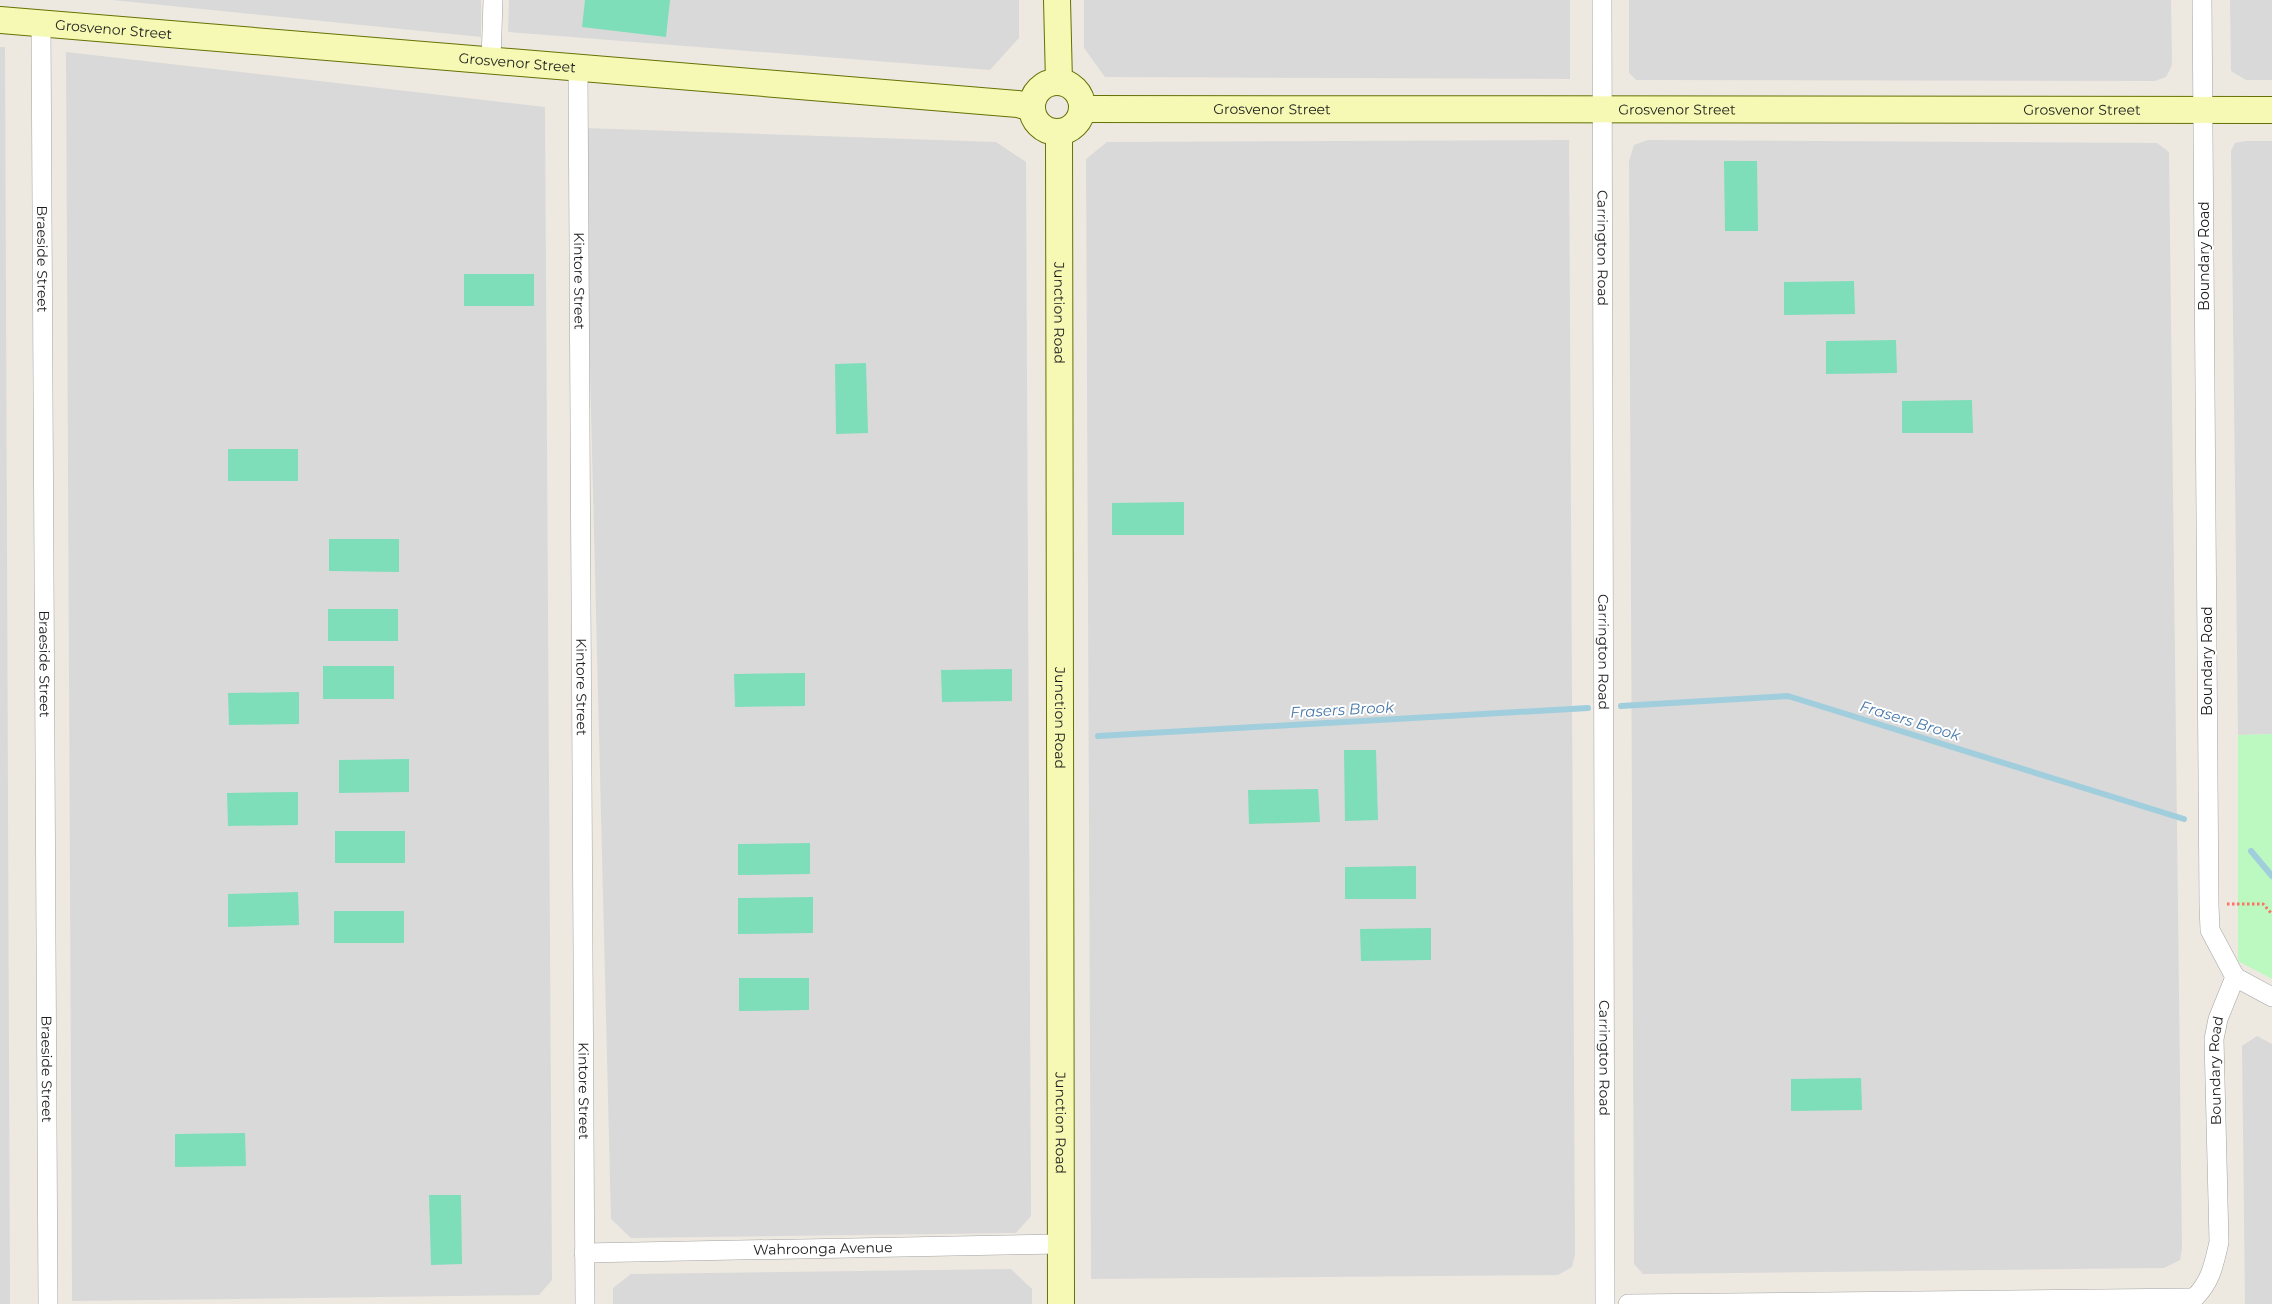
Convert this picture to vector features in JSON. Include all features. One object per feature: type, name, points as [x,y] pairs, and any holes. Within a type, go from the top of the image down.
[{"type":"street","points":[[492,62],[493,0]]},
{"type":"street","points":[[1057,0],[1059,82]]},
{"type":"street","name":"Carrington Road","points":[[1602,0],[1605,1304]]},
{"type":"street","name":"Boundary Road","points":[[2194,1301],[2205,1288],[2214,1268],[2219,1242],[2214,1039],[2218,1019],[2235,977],[2210,930],[2208,905],[2202,0]]},
{"type":"street","name":"Grosvenor Street","points":[[0,20],[1018,104],[1032,108]]},
{"type":"street","name":"Braeside Street","points":[[41,23],[48,1304]]},
{"type":"street","name":"Kintore Street","points":[[578,69],[585,1304]]},
{"type":"street","points":[[1059,82],[1076,91],[1082,103],[1082,110],[1077,122],[1072,127],[1059,132],[1041,126],[1032,108],[1033,101],[1040,89],[1046,85],[1059,82]]},
{"type":"street","name":"Grosvenor Street","points":[[1082,110],[2272,110]]},
{"type":"street","name":"Junction Road","points":[[1059,132],[1061,1304]]},
{"type":"street","points":[[2235,977],[2272,997]]},
{"type":"street","name":"Wahroonga Avenue","points":[[584,1253],[1061,1244]]},
{"type":"street","points":[[1628,1304],[2194,1301]]},
{"type":"path","points":[[2208,905],[2263,904],[2272,914]]},
{"type":"shaded area","points":[[112,0],[481,0],[481,37]]},
{"type":"shaded area","points":[[509,0],[1019,0],[1019,38],[990,70],[508,32]]},
{"type":"shaded area","points":[[1084,0],[1570,0],[1570,79],[1105,77],[1084,48]]},
{"type":"shaded area","points":[[1629,0],[2171,0],[2172,65],[2166,77],[2155,81],[1636,80],[1629,73]]},
{"type":"shaded area","points":[[2230,0],[2272,0],[2272,80],[2246,80],[2231,71]]},
{"type":"shaded area","points":[[0,47],[5,47],[10,1304],[0,1304]]},
{"type":"shaded area","points":[[66,52],[545,107],[552,1280],[539,1295],[72,1301]]},
{"type":"shaded area","points":[[584,128],[996,142],[1026,162],[1031,1216],[1016,1233],[631,1238],[611,1219]]},
{"type":"shaded area","points":[[1569,140],[1575,1255],[1572,1267],[1558,1275],[1091,1279],[1086,159],[1107,142]]},
{"type":"shaded area","points":[[1648,140],[2157,143],[2169,152],[2182,1249],[2180,1260],[2164,1268],[1643,1274],[1634,1264],[1629,161],[1634,145]]},
{"type":"shaded area","points":[[2272,141],[2272,734],[2238,735],[2231,151],[2235,143]]},
{"type":"shaded area","points":[[2257,1036],[2272,1044],[2272,1304],[2245,1304],[2242,1046]]},
{"type":"shaded area","points":[[1011,1269],[1032,1289],[1032,1304],[613,1304],[613,1288],[631,1274]]},
{"type":"green space","points":[[585,0],[670,0],[666,37],[582,27]]},
{"type":"green space","points":[[1724,161],[1757,161],[1758,231],[1725,231]]},
{"type":"green space","points":[[464,274],[534,274],[534,306],[464,306]]},
{"type":"green space","points":[[1854,281],[1855,314],[1784,315],[1784,282]]},
{"type":"green space","points":[[1896,340],[1897,373],[1826,374],[1826,341]]},
{"type":"green space","points":[[866,363],[868,433],[836,434],[835,364]]},
{"type":"green space","points":[[1972,400],[1973,433],[1902,433],[1902,401]]},
{"type":"green space","points":[[228,449],[298,449],[298,481],[228,481]]},
{"type":"green space","points":[[1184,502],[1184,535],[1112,535],[1112,503]]},
{"type":"green space","points":[[329,539],[399,539],[399,572],[329,571]]},
{"type":"green space","points":[[328,609],[398,609],[398,641],[328,641]]},
{"type":"green space","points":[[323,666],[394,666],[394,699],[323,699]]},
{"type":"green space","points":[[1012,669],[1012,701],[942,702],[941,670]]},
{"type":"green space","points":[[805,673],[805,706],[735,707],[734,674]]},
{"type":"green space","points":[[299,692],[299,724],[229,725],[228,693]]},
{"type":"green space","points":[[2272,734],[2272,979],[2238,961],[2238,735]]},
{"type":"green space","points":[[1344,750],[1376,750],[1378,820],[1345,821]]},
{"type":"green space","points":[[409,759],[409,792],[339,793],[339,760]]},
{"type":"green space","points":[[1318,789],[1320,822],[1249,824],[1248,790]]},
{"type":"green space","points":[[298,792],[298,825],[228,826],[227,793]]},
{"type":"green space","points":[[335,831],[405,831],[405,863],[335,863]]},
{"type":"green space","points":[[810,843],[810,874],[738,875],[738,844]]},
{"type":"green space","points":[[1416,866],[1416,899],[1345,899],[1345,867]]},
{"type":"green space","points":[[298,892],[299,925],[228,927],[228,894]]},
{"type":"green space","points":[[813,897],[813,933],[738,934],[738,898]]},
{"type":"green space","points":[[334,911],[404,911],[404,943],[334,943]]},
{"type":"green space","points":[[1431,928],[1431,960],[1361,961],[1360,929]]},
{"type":"green space","points":[[739,978],[809,978],[809,1010],[739,1011]]},
{"type":"green space","points":[[1861,1078],[1862,1110],[1791,1111],[1791,1079]]},
{"type":"green space","points":[[245,1133],[246,1166],[175,1167],[175,1134]]},
{"type":"green space","points":[[429,1195],[461,1195],[462,1264],[431,1265]]},
{"type":"waterway","name":"Frasers Brook","points":[[1621,706],[1788,696],[2184,819]]},
{"type":"waterway","name":"Frasers Brook","points":[[1098,736],[1588,708]]},
{"type":"waterway","name":"Frasers Brook","points":[[2251,851],[2272,876]]}]
